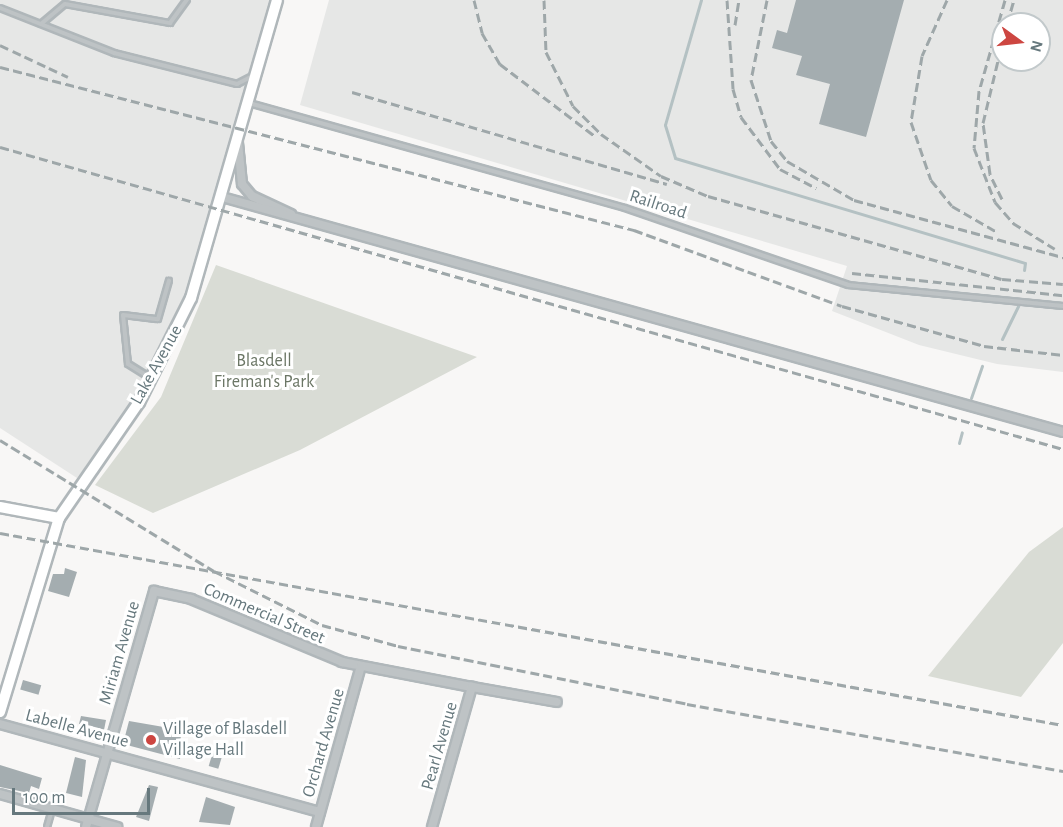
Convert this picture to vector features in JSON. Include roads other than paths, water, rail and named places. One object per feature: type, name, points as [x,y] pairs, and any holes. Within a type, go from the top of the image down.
[{"type":"street","name":"Lake Avenue","points":[[0,712],[59,518],[152,379],[191,298],[277,0]]},
{"type":"street","points":[[238,141],[242,184],[252,196],[291,214]]},
{"type":"street","points":[[222,197],[291,214],[1063,432]]},
{"type":"street","points":[[0,507],[59,518]]},
{"type":"street","name":"Commercial Street","points":[[154,591],[191,599],[306,651],[361,666],[472,687]]},
{"type":"street","name":"Miriam Avenue","points":[[87,823],[154,591]]},
{"type":"street","name":"Orchard Avenue","points":[[316,827],[361,666]]},
{"type":"street","name":"Pearl Avenue","points":[[432,827],[472,687],[557,702]]},
{"type":"street","name":"Labelle Avenue","points":[[0,724],[320,812]]},
{"type":"street","points":[[0,794],[52,809],[87,823],[117,827]]},
{"type":"lane","points":[[92,8],[94,0]]},
{"type":"lane","points":[[41,24],[65,4],[170,23],[187,0]]},
{"type":"lane","points":[[0,8],[114,53],[237,84],[256,75]]},
{"type":"lane","name":"Railroad","points":[[248,103],[625,208],[848,285],[1063,306]]},
{"type":"lane","points":[[152,379],[128,364],[123,315],[158,319],[169,281]]},
{"type":"lane","points":[[47,827],[52,809]]},
{"type":"waterway","points":[[701,0],[665,125],[675,158],[1025,263],[1024,270]]},
{"type":"waterway","points":[[1002,339],[1018,306]]},
{"type":"waterway","points":[[971,398],[982,366]]},
{"type":"waterway","points":[[959,443],[962,432]]},
{"type":"railway","points":[[474,0],[482,33],[500,64],[595,136]]},
{"type":"railway","points":[[544,0],[546,52],[573,106],[601,134],[661,176],[708,196],[1002,279],[1063,284]]},
{"type":"railway","points":[[727,0],[733,89],[741,117],[780,169],[816,188]]},
{"type":"railway","points":[[735,25],[739,0]]},
{"type":"railway","points":[[767,0],[751,80],[771,141],[787,161],[854,200],[1063,257]]},
{"type":"railway","points":[[947,0],[922,56],[911,122],[931,180],[952,206],[997,232]]},
{"type":"railway","points":[[1005,0],[979,91],[974,148],[995,202],[1013,223],[1055,249]]},
{"type":"railway","points":[[1010,12],[1014,0]]},
{"type":"railway","points":[[0,45],[68,77]]},
{"type":"railway","points":[[0,67],[634,230],[842,306],[984,346],[1063,355]]},
{"type":"railway","points":[[995,72],[983,123],[990,174],[1002,199]]},
{"type":"railway","points":[[352,92],[667,184]]},
{"type":"railway","points":[[0,147],[1063,449]]},
{"type":"railway","points":[[852,273],[1063,295]]},
{"type":"railway","points":[[0,440],[214,571],[322,625],[398,646],[687,704],[1063,771]]},
{"type":"railway","points":[[0,533],[1063,725]]},
{"type":"place","name":"Village of Blasdell Village Hall","points":[[151,740]]},
{"type":"park label","name":"Blasdell Fireman's Park","points":[[264,372]]}]
